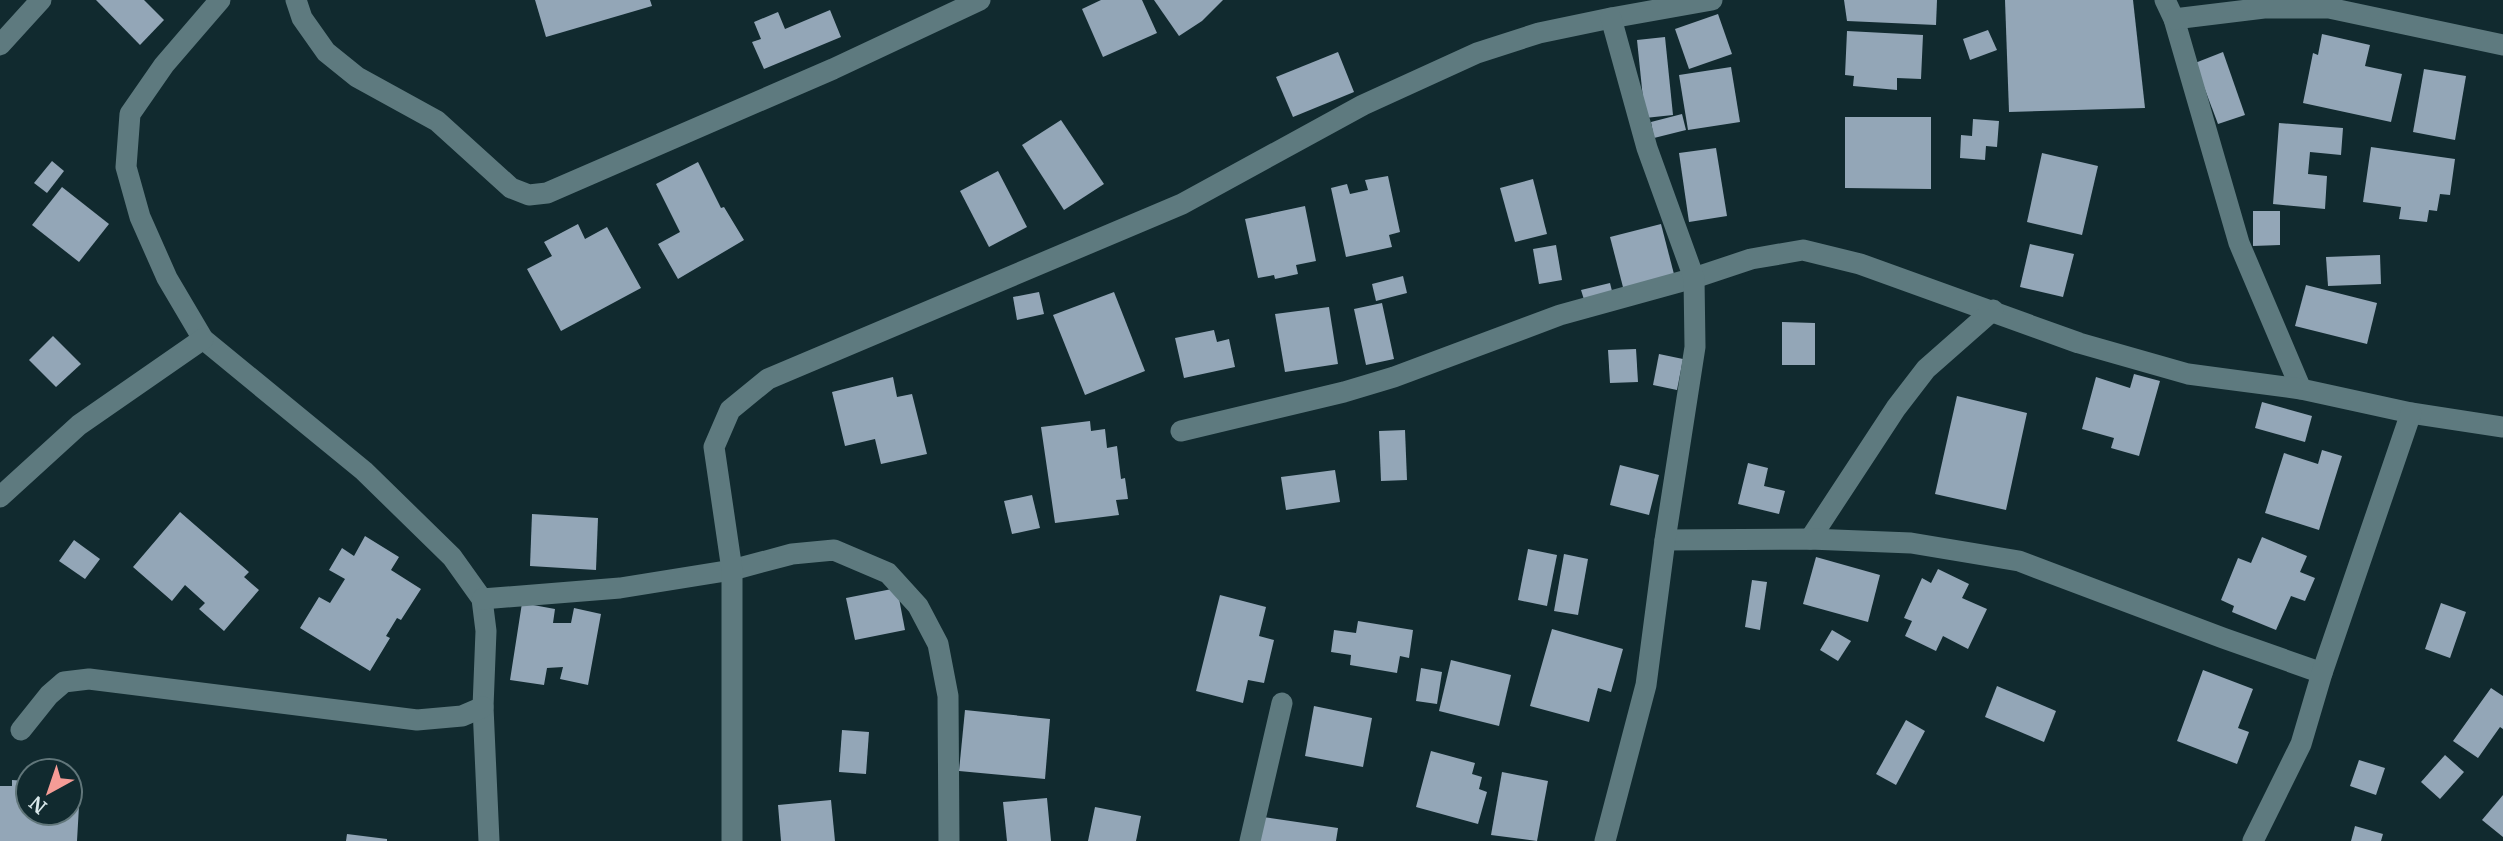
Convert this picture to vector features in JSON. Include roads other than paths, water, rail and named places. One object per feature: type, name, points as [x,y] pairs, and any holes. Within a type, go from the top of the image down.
[{"type":"street","points":[[0,45],[41,0]]},
{"type":"street","points":[[220,0],[163,65],[130,114],[126,167],[141,217],[167,278],[203,339],[364,471],[452,557],[482,599],[486,631],[483,708],[488,841]]},
{"type":"street","points":[[296,0],[302,18],[326,52],[357,77],[438,121],[511,188],[529,195],[547,193],[584,177],[833,69],[979,0]]},
{"type":"street","points":[[732,841],[732,570],[714,447],[730,410],[768,379],[1182,204],[1363,105],[1477,53],[1539,33],[1611,18],[1651,5],[1712,0]]},
{"type":"street","points":[[2301,389],[2239,243],[2169,9],[2329,9],[2503,46]]},
{"type":"street","points":[[1605,841],[1646,685],[1695,347],[1694,278],[1647,148],[1611,18]]},
{"type":"street","points":[[1181,431],[1394,377],[1560,315],[1694,278],[1751,259],[1803,250],[1860,264],[2079,343],[2188,374],[2301,389],[2411,413],[2503,427]]},
{"type":"street","points":[[1810,539],[1896,408],[1926,369],[1993,310]]},
{"type":"street","points":[[0,496],[79,425],[203,339]]},
{"type":"street","points":[[2253,841],[2301,744],[2322,673],[2411,413]]},
{"type":"street","points":[[1665,540],[1810,539],[1910,542],[2019,561],[2322,673]]},
{"type":"street","points":[[482,599],[620,588],[732,570],[793,554],[834,550],[888,573],[918,606],[938,644],[948,696],[949,841]]},
{"type":"street","points":[[21,730],[49,695],[64,682],[89,679],[418,720],[462,716],[483,708]]},
{"type":"street","points":[[1250,841],[1282,703]]}]
